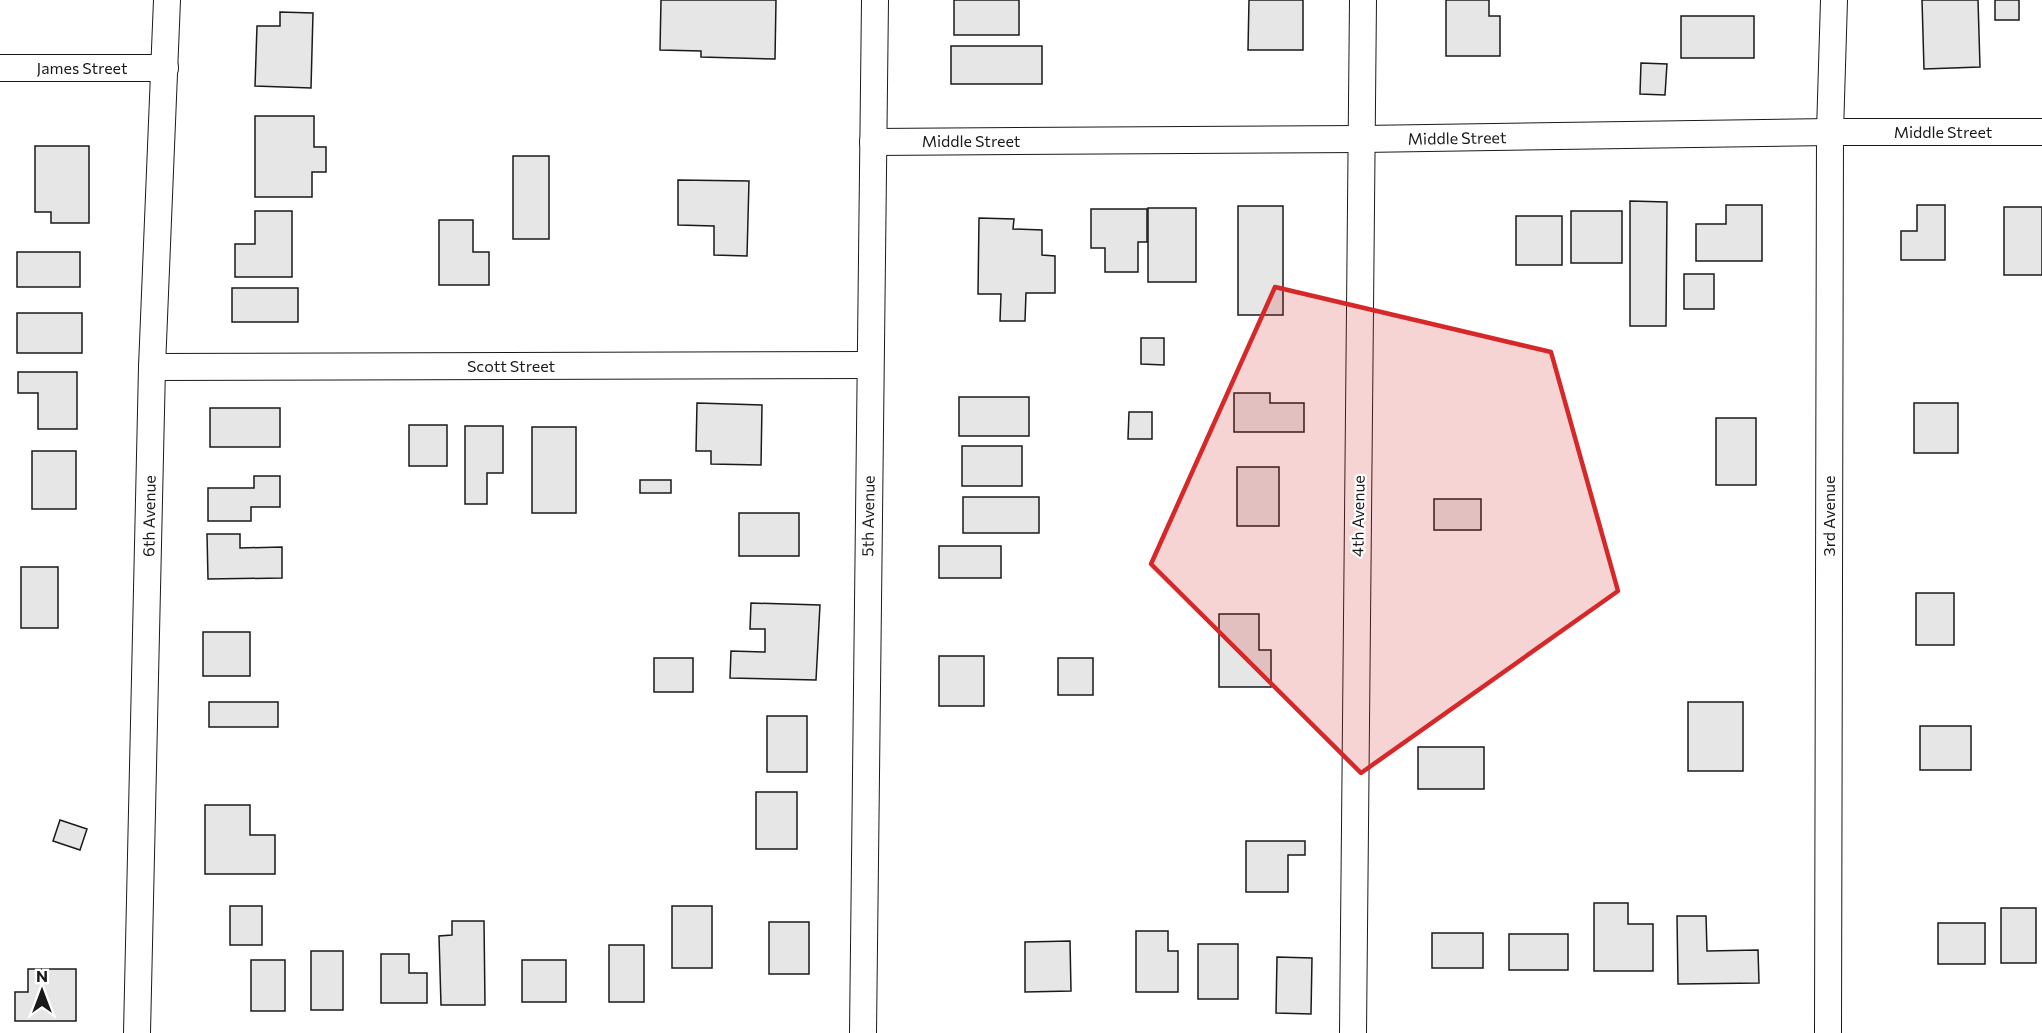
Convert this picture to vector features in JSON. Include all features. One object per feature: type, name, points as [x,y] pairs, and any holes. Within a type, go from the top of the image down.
[{"type":"street","name":"6th Avenue","points":[[137,1033],[152,367],[166,0]]},
{"type":"street","name":"5th Avenue","points":[[863,1033],[875,0]]},
{"type":"street","name":"4th Avenue","points":[[1353,1033],[1363,0]]},
{"type":"street","name":"3rd Avenue","points":[[1828,1033],[1830,132],[1834,0]]},
{"type":"street","name":"James Street","points":[[0,69],[165,68]]},
{"type":"street","name":"Middle Street","points":[[873,142],[1362,139],[1830,132],[2042,132]]},
{"type":"street","name":"Scott Street","points":[[152,367],[870,365]]},
{"type":"highlighted area","points":[[1275,287],[1551,352],[1618,591],[1361,773],[1151,564]]},
{"type":"building","points":[[661,0],[776,0],[775,59],[701,57],[701,51],[660,50]]},
{"type":"building","points":[[954,0],[1019,0],[1019,35],[954,35]]},
{"type":"building","points":[[1249,0],[1303,0],[1303,50],[1248,50]]},
{"type":"building","points":[[1446,0],[1489,0],[1489,16],[1500,16],[1500,56],[1446,56]]},
{"type":"building","points":[[1922,0],[1978,0],[1980,67],[1924,69]]},
{"type":"building","points":[[1995,0],[2019,0],[2019,20],[1995,20]]},
{"type":"building","points":[[280,12],[313,13],[311,88],[255,86],[257,26],[280,26]]},
{"type":"building","points":[[1681,16],[1754,16],[1754,58],[1681,58]]},
{"type":"building","points":[[951,46],[1042,46],[1042,84],[951,84]]},
{"type":"building","points":[[1641,63],[1667,64],[1665,95],[1640,94]]},
{"type":"building","points":[[255,116],[314,116],[314,147],[326,147],[326,172],[312,172],[312,197],[255,197]]},
{"type":"building","points":[[35,146],[89,146],[89,223],[51,223],[51,212],[35,212]]},
{"type":"building","points":[[513,156],[549,156],[549,239],[513,239]]},
{"type":"building","points":[[678,180],[749,181],[747,256],[714,255],[714,226],[678,225]]},
{"type":"building","points":[[1630,201],[1667,202],[1666,326],[1630,326]]},
{"type":"building","points":[[1726,205],[1762,205],[1762,261],[1696,261],[1696,224],[1726,224]]},
{"type":"building","points":[[1917,205],[1945,205],[1945,260],[1901,260],[1901,231],[1917,231]]},
{"type":"building","points":[[1238,206],[1283,206],[1283,315],[1238,315]]},
{"type":"building","points":[[2004,207],[2042,207],[2042,275],[2004,275]]},
{"type":"building","points":[[1148,208],[1196,208],[1196,282],[1148,282]]},
{"type":"building","points":[[1091,209],[1147,209],[1147,242],[1138,242],[1138,272],[1105,272],[1105,248],[1091,248]]},
{"type":"building","points":[[255,211],[292,211],[292,277],[235,277],[235,244],[255,244]]},
{"type":"building","points":[[1571,211],[1622,211],[1622,263],[1571,263]]},
{"type":"building","points":[[1516,216],[1562,216],[1562,265],[1516,265]]},
{"type":"building","points":[[979,218],[1014,219],[1013,229],[1042,230],[1042,255],[1055,256],[1055,293],[1026,293],[1025,321],[1000,321],[1001,294],[978,294]]},
{"type":"building","points":[[439,220],[473,220],[473,252],[489,252],[489,285],[439,285]]},
{"type":"building","points":[[17,252],[80,252],[80,287],[17,287]]},
{"type":"building","points":[[1684,274],[1714,274],[1714,309],[1684,309]]},
{"type":"building","points":[[232,288],[298,288],[298,322],[232,322]]},
{"type":"building","points":[[17,313],[82,313],[82,353],[17,353]]},
{"type":"building","points":[[1141,338],[1164,338],[1164,365],[1141,364]]},
{"type":"building","points":[[18,372],[77,372],[77,429],[38,429],[38,393],[18,393]]},
{"type":"building","points":[[1234,393],[1270,393],[1270,403],[1304,403],[1304,432],[1234,432]]},
{"type":"building","points":[[959,397],[1029,397],[1029,436],[959,436]]},
{"type":"building","points":[[697,403],[762,405],[761,465],[711,464],[711,451],[696,451]]},
{"type":"building","points":[[1914,403],[1958,403],[1958,453],[1914,453]]},
{"type":"building","points":[[210,408],[280,408],[280,447],[210,447]]},
{"type":"building","points":[[1129,412],[1152,412],[1152,439],[1128,439]]},
{"type":"building","points":[[1716,418],[1756,418],[1756,485],[1716,485]]},
{"type":"building","points":[[409,425],[447,425],[447,466],[409,466]]},
{"type":"building","points":[[465,426],[503,426],[503,473],[487,473],[487,504],[465,504]]},
{"type":"building","points":[[532,427],[576,427],[576,513],[532,513]]},
{"type":"building","points":[[962,446],[1022,446],[1022,486],[962,486]]},
{"type":"building","points":[[32,451],[76,451],[76,509],[32,509]]},
{"type":"building","points":[[1237,467],[1279,467],[1279,526],[1237,526]]},
{"type":"building","points":[[254,476],[280,476],[280,507],[251,507],[251,521],[208,521],[208,488],[254,488]]},
{"type":"building","points":[[640,480],[671,480],[671,493],[640,493]]},
{"type":"building","points":[[963,497],[1039,497],[1039,533],[963,533]]},
{"type":"building","points":[[1434,499],[1481,499],[1481,530],[1434,530]]},
{"type":"building","points":[[739,513],[799,513],[799,556],[739,556]]},
{"type":"building","points":[[207,534],[240,534],[240,548],[282,547],[282,578],[208,579]]},
{"type":"building","points":[[939,546],[1001,546],[1001,578],[939,578]]},
{"type":"building","points":[[21,567],[58,567],[58,628],[21,628]]},
{"type":"building","points":[[1916,593],[1954,593],[1954,645],[1916,645]]},
{"type":"building","points":[[751,603],[820,605],[816,680],[730,678],[731,651],[765,652],[765,629],[750,629]]},
{"type":"building","points":[[1219,614],[1259,614],[1259,650],[1271,650],[1271,687],[1219,687]]},
{"type":"building","points":[[203,632],[250,632],[250,676],[203,676]]},
{"type":"building","points":[[939,656],[984,656],[984,706],[939,706]]},
{"type":"building","points":[[654,658],[693,658],[693,692],[654,692]]},
{"type":"building","points":[[1058,658],[1093,658],[1093,695],[1058,695]]},
{"type":"building","points":[[209,702],[278,702],[278,727],[209,727]]},
{"type":"building","points":[[1688,702],[1743,702],[1743,771],[1688,771]]},
{"type":"building","points":[[767,716],[807,716],[807,772],[767,772]]},
{"type":"building","points":[[1920,726],[1971,726],[1971,770],[1920,770]]},
{"type":"building","points":[[1418,747],[1484,747],[1484,789],[1418,789]]},
{"type":"building","points":[[756,792],[797,792],[797,849],[756,849]]},
{"type":"building","points":[[205,805],[250,805],[250,835],[275,835],[275,874],[205,874]]},
{"type":"building","points":[[60,820],[87,829],[80,850],[53,841]]},
{"type":"building","points":[[1246,841],[1305,841],[1305,855],[1288,855],[1288,892],[1246,892]]},
{"type":"building","points":[[1594,903],[1628,903],[1628,924],[1653,924],[1653,971],[1594,971]]},
{"type":"building","points":[[230,906],[262,906],[262,945],[230,945]]},
{"type":"building","points":[[672,906],[712,906],[712,968],[672,968]]},
{"type":"building","points":[[2001,908],[2036,908],[2036,963],[2001,963]]},
{"type":"building","points":[[1677,916],[1706,916],[1707,951],[1758,950],[1759,983],[1678,984]]},
{"type":"building","points":[[452,921],[484,921],[485,1005],[441,1005],[439,936],[452,935]]},
{"type":"building","points":[[769,922],[809,922],[809,974],[769,974]]},
{"type":"building","points":[[1938,923],[1985,923],[1985,964],[1938,964]]},
{"type":"building","points":[[1136,931],[1168,931],[1168,951],[1178,951],[1178,992],[1136,992]]},
{"type":"building","points":[[1432,933],[1483,933],[1483,968],[1432,968]]},
{"type":"building","points":[[1509,934],[1568,934],[1568,970],[1509,970]]},
{"type":"building","points":[[1070,941],[1071,991],[1025,992],[1025,942]]},
{"type":"building","points":[[1198,944],[1238,944],[1238,999],[1198,999]]},
{"type":"building","points":[[609,945],[644,945],[644,1002],[609,1002]]},
{"type":"building","points":[[311,951],[343,951],[343,1010],[311,1010]]},
{"type":"building","points":[[381,954],[409,954],[409,973],[427,973],[427,1003],[381,1003]]},
{"type":"building","points":[[1277,957],[1312,958],[1311,1014],[1276,1013]]},
{"type":"building","points":[[251,960],[285,960],[285,1011],[251,1011]]},
{"type":"building","points":[[522,960],[566,960],[566,1002],[522,1002]]},
{"type":"building","points":[[28,969],[76,969],[76,1021],[15,1021],[15,992],[28,992]]}]
